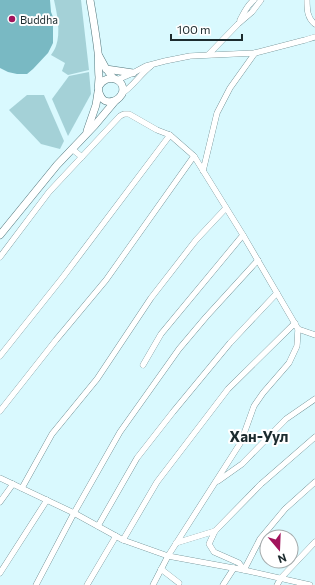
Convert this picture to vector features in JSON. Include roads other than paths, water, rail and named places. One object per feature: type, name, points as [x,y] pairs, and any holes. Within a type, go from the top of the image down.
[{"type":"main road","points":[[85,135],[96,105],[99,89],[98,54],[90,0]]},
{"type":"main road","points":[[0,235],[57,165],[122,94],[122,86],[106,69],[98,54]]},
{"type":"main road","points":[[106,69],[133,73]]},
{"type":"main road","points":[[115,79],[109,78],[103,80],[99,89],[102,98],[105,101],[109,102],[116,100]]},
{"type":"street","points":[[238,24],[244,11],[254,0]]},
{"type":"street","points":[[209,54],[252,12],[261,0]]},
{"type":"street","points":[[308,1],[308,15],[315,24]]},
{"type":"street","points":[[115,79],[133,73],[146,66],[190,56],[255,53],[315,38]]},
{"type":"street","points":[[203,171],[217,113],[230,88],[255,53]]},
{"type":"street","points":[[122,94],[142,73],[150,66],[157,63]]},
{"type":"street","points":[[0,257],[49,192],[120,116],[128,114],[157,130],[170,135],[194,156],[243,235],[298,329],[297,346],[289,363],[263,393],[254,406],[241,442],[176,543],[153,585]]},
{"type":"street","points":[[0,356],[63,277],[170,135]]},
{"type":"street","points":[[72,149],[82,157]]},
{"type":"street","points":[[0,411],[106,280],[194,156]]},
{"type":"street","points":[[22,488],[52,434],[97,378],[151,298],[196,240],[226,208]]},
{"type":"street","points":[[142,365],[162,334],[243,235]]},
{"type":"street","points":[[36,585],[74,513],[120,432],[179,348],[258,260]]},
{"type":"street","points":[[98,526],[137,458],[230,343],[277,293]]},
{"type":"street","points":[[122,540],[157,482],[228,389],[295,323]]},
{"type":"street","points":[[298,329],[315,335]]},
{"type":"street","points":[[215,484],[242,464],[286,419],[315,399]]},
{"type":"street","points":[[244,570],[239,563],[214,552],[208,544],[215,531],[261,484],[315,437]]},
{"type":"street","points":[[0,478],[74,513],[122,540],[168,556],[244,570],[279,583],[310,585]]},
{"type":"street","points":[[244,570],[260,539],[284,509],[315,482]]},
{"type":"street","points":[[0,502],[13,484]]},
{"type":"street","points":[[0,573],[46,500]]},
{"type":"street","points":[[176,543],[215,531]]},
{"type":"street","points":[[86,585],[116,536]]},
{"type":"street","points":[[279,583],[315,542]]},
{"type":"street","points":[[222,585],[234,568]]},
{"type":"street","points":[[161,569],[180,584]]},
{"type":"place","name":"Buddha","points":[[12,19]]},
{"type":"district","name":"Хан-Уул","points":[[259,436]]}]
